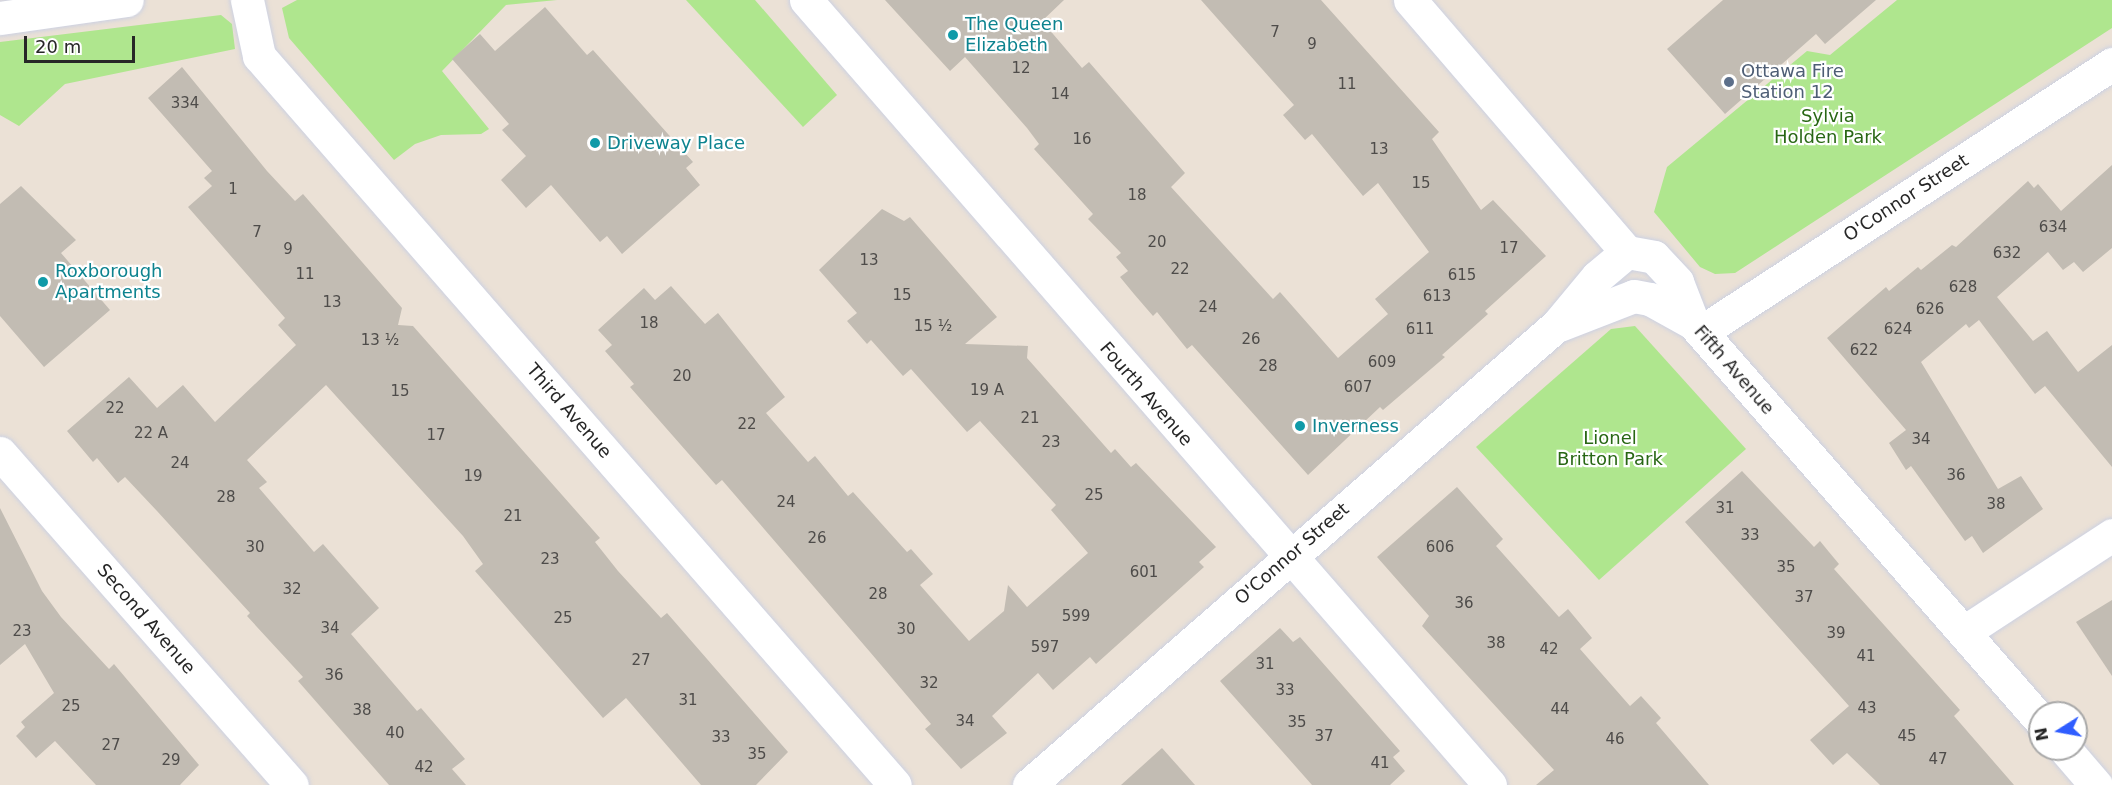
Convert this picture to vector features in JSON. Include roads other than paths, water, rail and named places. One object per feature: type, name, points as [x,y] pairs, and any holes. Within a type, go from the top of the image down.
[{"type":"street","points":[[0,18],[127,0]]},
{"type":"street","name":"Third Avenue","points":[[246,0],[259,56],[895,785]]},
{"type":"street","name":"Fourth Avenue","points":[[806,0],[1490,785]]},
{"type":"street","points":[[1410,0],[1627,252]]},
{"type":"street","name":"O'Connor Street","points":[[1557,325],[1634,296],[1650,299],[1697,328],[2112,64]]},
{"type":"street","name":"O'Connor Street","points":[[1029,785],[1289,556],[1557,325],[1597,277],[1627,252]]},
{"type":"street","name":"Fifth Avenue","points":[[1627,252],[1654,257],[1677,282],[1697,328],[2028,706]]},
{"type":"street","name":"Second Avenue","points":[[0,453],[291,785]]},
{"type":"street","points":[[1964,632],[2112,535]]},
{"type":"street","points":[[2075,761],[2096,785]]},
{"type":"place","name":"The Queen Elizabeth","points":[[953,35]]},
{"type":"place","name":"Ottawa Fire Station 12","points":[[1729,82]]},
{"type":"place","name":"Driveway Place","points":[[595,143]]},
{"type":"place","name":"Roxborough Apartments","points":[[43,282]]},
{"type":"place","name":"Inverness","points":[[1300,426]]},
{"type":"park label","name":"Sylvia Holden Park","points":[[1828,127]]},
{"type":"park label","name":"Lionel Britton Park","points":[[1610,449]]}]
